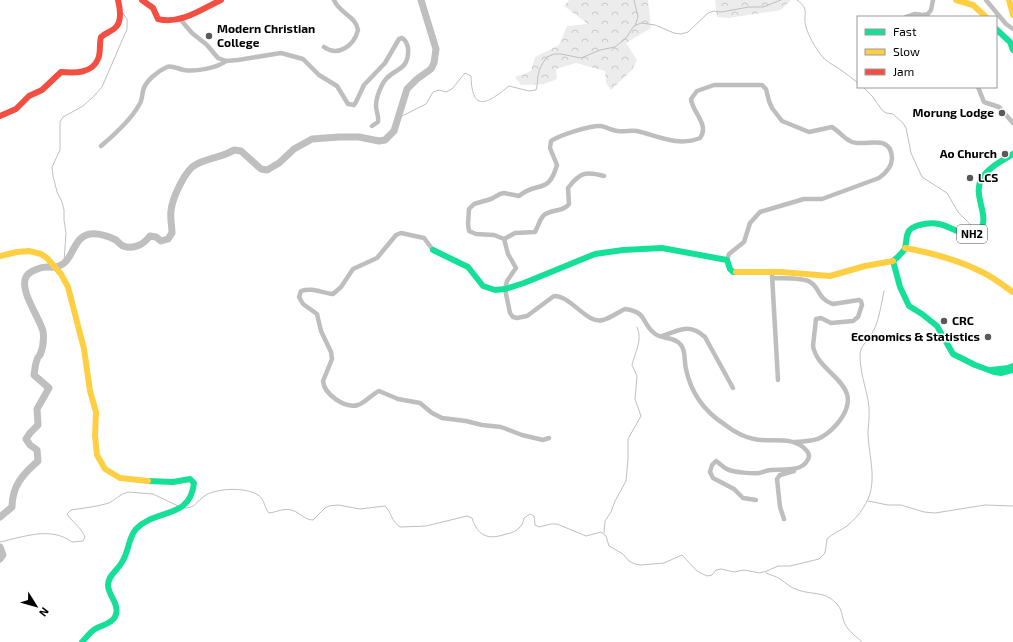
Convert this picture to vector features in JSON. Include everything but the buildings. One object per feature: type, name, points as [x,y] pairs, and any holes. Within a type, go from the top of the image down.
[{"type":"main road","points":[[0,116],[16,109],[29,96],[42,90],[61,72],[80,72],[92,68],[98,60],[101,36],[115,28],[118,22],[120,9],[118,0]]},
{"type":"main road","points":[[142,0],[153,8],[156,17],[165,22],[191,15],[220,0]]},
{"type":"main road","points":[[956,0],[976,7],[985,16]]},
{"type":"main road","points":[[1009,0],[1013,15]]},
{"type":"main road","points":[[997,30],[1010,42],[1013,50]]},
{"type":"main road","name":"NH2","points":[[893,261],[905,248],[907,233],[912,228],[940,224],[965,234],[973,234],[978,231],[984,222],[978,189],[979,183],[982,177],[989,171],[1013,154]]},
{"type":"main road","points":[[433,250],[468,267],[483,286],[495,290],[505,289],[524,283],[595,254],[623,250],[662,248],[727,260],[730,270],[734,272],[772,275],[830,276],[865,266],[893,261],[900,287],[908,306],[922,314],[937,326],[953,354],[988,370],[1001,373],[1013,370]]},
{"type":"main road","points":[[905,248],[928,252],[965,264],[986,274],[1013,292]]},
{"type":"main road","points":[[0,256],[29,251],[41,254],[47,258],[61,274],[68,287],[84,350],[90,391],[96,412],[95,436],[97,455],[105,469],[120,478],[158,482],[173,482],[190,479],[194,484],[194,490],[190,501],[181,508],[148,522],[136,530],[131,538],[122,563],[112,573],[108,580],[108,587],[116,606],[117,613],[114,619],[107,625],[95,628],[82,642]]},
{"type":"main road","points":[[988,370],[1013,366]]},
{"type":"street","points":[[324,47],[332,51],[341,50],[352,41],[358,30],[355,22],[339,8],[334,0]]},
{"type":"street","points":[[909,16],[915,14],[928,14],[931,10],[933,0]]},
{"type":"street","points":[[986,0],[1006,24],[1013,29]]},
{"type":"street","points":[[180,19],[192,33],[207,45],[216,55],[226,61]]},
{"type":"street","points":[[101,146],[117,131],[139,106],[143,90],[147,83],[165,68],[171,66],[190,71],[213,67],[226,61],[284,53],[291,57],[303,60],[319,75],[336,86],[348,104],[354,105],[364,85],[385,63],[395,44],[402,38],[407,42],[407,61],[398,71],[390,74],[384,82],[376,105],[378,122],[372,126]]},
{"type":"street","points":[[504,239],[494,235],[476,234],[470,232],[468,224],[469,209],[474,204],[491,199],[500,194],[504,193],[519,196],[528,190],[549,184],[557,165],[550,148],[551,141],[583,129],[599,126],[619,132],[627,130],[636,131],[670,140],[680,141],[700,138],[703,132],[703,127],[692,99],[697,91],[709,86],[762,85],[766,89],[769,101],[776,114],[785,122],[809,132],[832,127],[853,143],[878,142],[890,148],[892,159],[891,165],[885,174],[879,178],[822,199],[804,199],[760,212],[750,223],[744,242],[729,254],[727,260]]},
{"type":"street","points":[[978,88],[984,102],[999,107],[1013,123]]},
{"type":"street","points":[[504,239],[515,233],[535,232],[540,220],[545,215],[549,212],[566,208],[569,204],[568,188],[584,174],[590,173],[604,176]]},
{"type":"street","points":[[433,250],[424,238],[402,233],[396,235],[377,258],[353,269],[341,287],[333,294],[306,289],[301,291],[299,297],[300,301],[317,314],[321,331],[331,352],[332,359],[323,381],[325,389],[334,398],[348,406],[358,405],[379,391],[398,399],[420,403],[432,413],[442,418],[501,428],[543,440],[549,438]]},
{"type":"street","points":[[504,239],[508,254],[516,268],[507,281],[505,289],[510,313],[513,317],[517,318],[527,316],[554,296],[558,296],[581,310],[589,318],[595,320],[603,320],[626,309],[636,312],[643,316],[654,334],[676,341],[682,346],[690,383],[700,403],[710,414],[729,428],[744,436],[759,440],[793,442],[814,441],[823,436],[843,416],[847,399],[843,385],[818,357],[814,350],[813,338],[816,319],[821,318],[832,323],[853,321],[858,317],[862,301],[859,300],[833,304],[819,294],[814,284],[807,280],[772,275],[778,380]]},
{"type":"street","points":[[660,336],[687,328],[693,328],[699,331],[705,337],[733,388]]},
{"type":"street","points":[[784,519],[780,507],[777,479],[780,475],[800,469],[808,458],[808,452],[804,447],[793,442]]},
{"type":"street","points":[[756,500],[743,498],[734,488],[713,478],[710,472],[712,465],[716,462],[730,470],[759,473],[769,470],[796,468],[805,463]]},
{"type":"green space","points":[[569,0],[648,0],[651,28],[626,43],[637,60],[632,70],[611,90],[606,83],[605,71],[576,63],[556,69],[557,79],[544,84],[521,85],[515,77],[531,71],[535,57],[559,45],[567,26],[588,24],[564,6]]},
{"type":"green space","points":[[715,0],[791,0],[781,10],[729,18],[717,17]]},
{"type":"waterway","points":[[0,517],[12,507],[14,493],[19,481],[38,461],[37,450],[30,445],[26,439],[38,425],[37,409],[49,388],[34,375],[36,362],[42,349],[43,331],[27,296],[25,289],[26,277],[32,271],[44,267],[56,267],[64,263],[68,259],[76,244],[84,236],[90,234],[107,236],[127,247],[138,246],[145,242],[150,236],[156,237],[161,241],[168,239],[172,233],[172,206],[180,185],[192,167],[202,162],[234,150],[241,151],[261,169],[267,170],[279,163],[294,149],[312,139],[359,137],[379,141],[385,140],[394,131],[407,89],[417,79],[431,69],[434,63],[436,49],[421,0]]},
{"type":"waterway","points":[[634,0],[638,17],[635,26]]},
{"type":"waterway","points":[[398,118],[426,104],[433,92],[439,90],[446,92],[452,89],[465,73],[471,76],[474,96],[482,102],[494,97],[509,86],[529,91],[536,90],[541,66],[547,57],[554,54],[581,58],[600,50],[615,47],[626,38],[634,26],[641,23],[655,25],[674,33],[681,34],[688,32],[708,13],[749,7],[763,7],[781,0]]},
{"type":"waterway","points":[[797,0],[804,7],[807,31],[812,42],[821,55],[857,82]]},
{"type":"waterway","points":[[64,262],[66,233],[64,210],[57,192],[52,167],[60,150],[60,122],[63,117],[83,106],[102,87],[127,29],[127,19],[122,12]]},
{"type":"waterway","points":[[864,88],[882,110],[886,113],[893,114],[903,123],[906,128],[911,153],[922,177],[947,193],[958,212],[975,229]]},
{"type":"waterway","points":[[981,233],[985,236]]},
{"type":"waterway","points":[[183,508],[193,506],[203,497],[211,493],[232,489],[253,492],[258,495],[269,513],[288,510],[294,511],[307,519],[313,520],[329,506],[338,505],[360,509],[385,506],[397,525],[400,527],[426,526],[467,516],[472,518],[474,524],[481,533],[489,537],[500,536],[516,531],[522,525],[524,518],[530,514],[534,516],[535,525],[539,527],[557,524],[586,536],[601,532],[606,536],[609,546],[623,554],[629,561],[635,564],[641,565],[664,563],[682,555],[697,571],[707,576],[712,575],[716,570],[721,569],[734,572],[744,570],[760,573],[778,566],[790,566],[819,559],[825,553],[827,539],[847,526],[856,518],[868,499],[871,490],[872,470],[868,441],[869,408],[860,361],[860,352],[876,325],[884,291]]},
{"type":"waterway","points":[[604,533],[605,521],[626,481],[628,439],[641,416],[635,399],[637,376],[632,365],[639,341],[639,332],[637,327]]},
{"type":"waterway","points":[[0,542],[37,534],[64,537],[72,542],[83,541],[85,537],[67,514],[71,510],[109,503],[122,494],[128,492],[153,494],[178,506]]},
{"type":"waterway","points":[[868,501],[888,505],[901,505],[924,512],[935,513],[985,505],[1013,506]]},
{"type":"waterway","points":[[0,547],[3,555],[0,559]]},
{"type":"waterway","points":[[766,573],[778,578],[795,589],[803,592],[827,596],[839,607],[846,627],[862,642]]},
{"type":"traffic: fast","points":[[997,30],[1010,42],[1013,50]]},
{"type":"traffic: fast","points":[[1013,154],[992,167],[982,178],[979,185],[979,192],[983,220],[979,231],[975,234],[965,234],[936,223],[918,225],[910,230],[907,235],[904,250],[893,261],[900,287],[909,306],[937,326],[953,354],[975,365],[994,372],[1001,373],[1013,370]]},
{"type":"traffic: fast","points":[[433,250],[468,267],[483,286],[495,290],[505,289],[524,283],[595,254],[623,250],[662,248],[727,260],[730,269],[733,272],[736,272]]},
{"type":"traffic: fast","points":[[991,370],[1013,366]]},
{"type":"traffic: fast","points":[[82,642],[93,630],[109,623],[115,617],[116,608],[110,593],[108,581],[124,558],[133,533],[144,523],[153,518],[171,512],[186,503],[191,495],[194,483],[190,479],[173,482],[148,481]]},
{"type":"traffic: slow","points":[[956,0],[973,5],[985,16]]},
{"type":"traffic: slow","points":[[1009,0],[1013,15]]},
{"type":"traffic: slow","points":[[905,248],[936,255],[975,268],[1013,292]]},
{"type":"traffic: slow","points":[[0,256],[29,251],[41,254],[47,258],[61,274],[68,287],[84,349],[90,391],[96,412],[95,436],[97,455],[105,469],[120,478],[148,481]]},
{"type":"traffic: slow","points":[[736,272],[781,272],[830,276],[865,266],[893,261]]},
{"type":"traffic: jam","points":[[0,116],[16,109],[29,96],[42,90],[61,72],[82,72],[92,68],[99,57],[101,37],[113,29],[119,22],[120,11],[118,0]]},
{"type":"traffic: jam","points":[[142,0],[153,8],[158,19],[166,20],[183,18],[199,12],[221,0]]},
{"type":"place","name":"Modern Christian College","points":[[209,36]]},
{"type":"place","name":"Morung Lodge","points":[[1002,113]]},
{"type":"place","name":"Ao Church","points":[[1005,154]]},
{"type":"place","name":"LCS","points":[[970,178]]},
{"type":"place","name":"CRC","points":[[944,321]]},
{"type":"place","name":"Economics & Statistics","points":[[988,337]]}]
